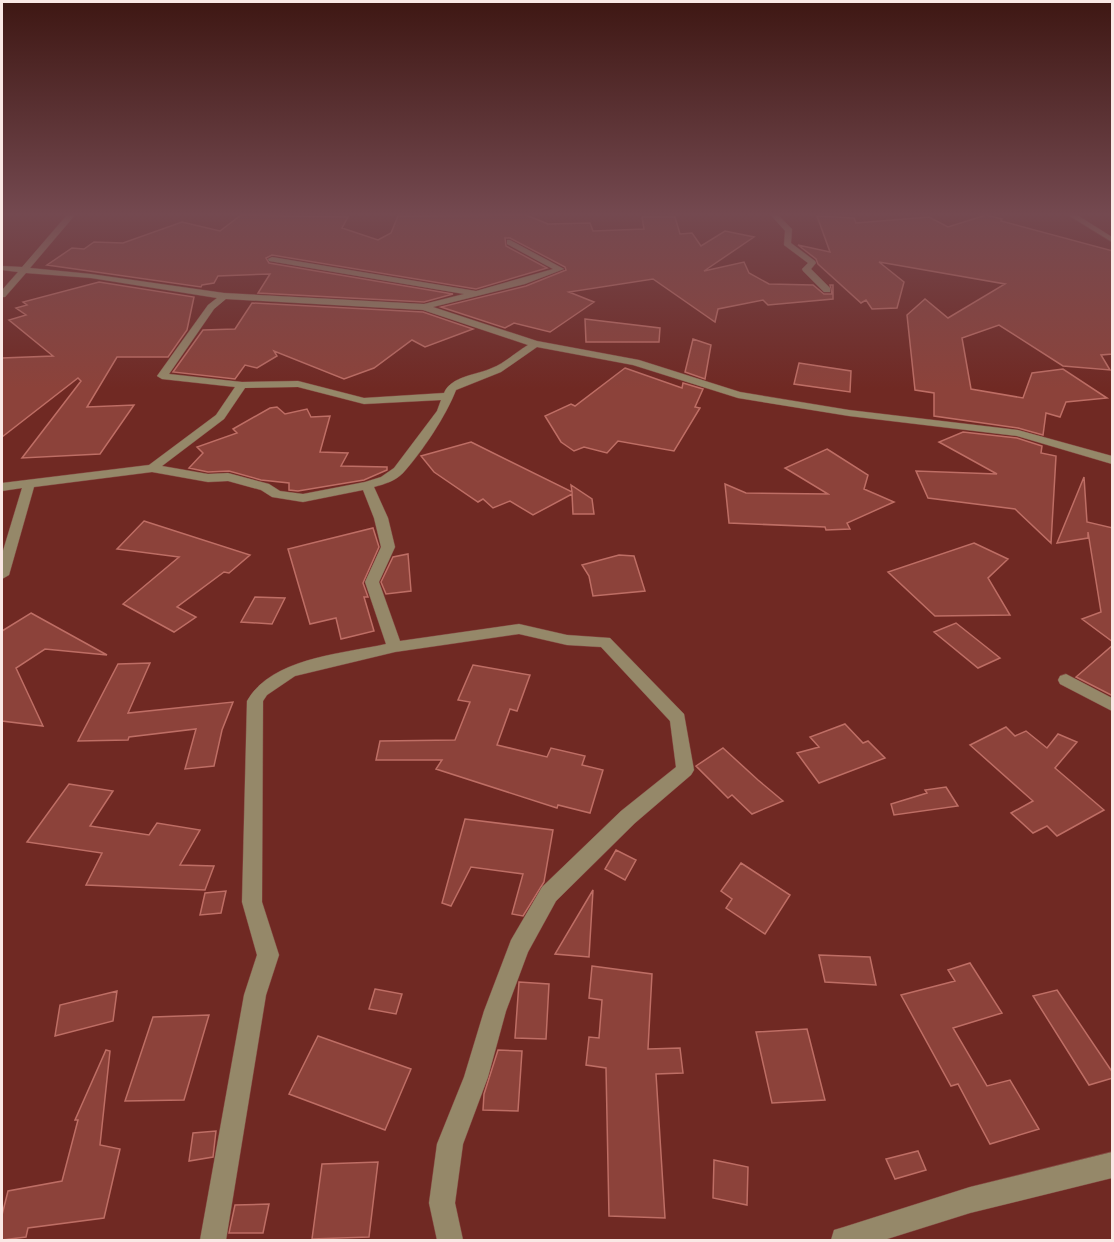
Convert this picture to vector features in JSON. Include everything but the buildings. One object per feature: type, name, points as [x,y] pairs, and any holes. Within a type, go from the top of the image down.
[{"type":"street","points":[[2,295],[20,273]]},
{"type":"street","points":[[59,273],[224,296],[424,307],[535,344],[634,362],[738,395],[849,413],[1018,433],[1113,460]]},
{"type":"street","points":[[355,273],[473,293]]},
{"type":"street","points":[[424,307],[522,282],[547,273]]},
{"type":"street","points":[[810,273],[827,290]]},
{"type":"street","points":[[224,296],[211,307],[162,376],[242,385],[298,384],[364,401],[448,396]]},
{"type":"street","points":[[2,487],[152,468],[208,478],[228,477],[265,487],[276,495],[303,498],[367,485],[385,480],[398,471],[441,411],[451,388],[469,379],[498,370],[535,344]]},
{"type":"street","points":[[152,468],[220,417],[242,385]]},
{"type":"street","points":[[2,575],[29,484]]},
{"type":"street","points":[[367,485],[381,518],[388,547],[372,582],[395,647]]},
{"type":"street","points":[[213,1240],[255,995],[268,955],[252,902],[255,701],[261,691],[290,671],[395,647],[519,629],[567,640],[605,642],[678,719],[685,770],[628,818],[549,894],[519,947],[495,1011],[476,1077],[450,1144],[442,1203],[450,1240]]},
{"type":"street","points":[[1066,680],[1113,705]]},
{"type":"street","points":[[844,1240],[970,1200],[1113,1165]]}]
